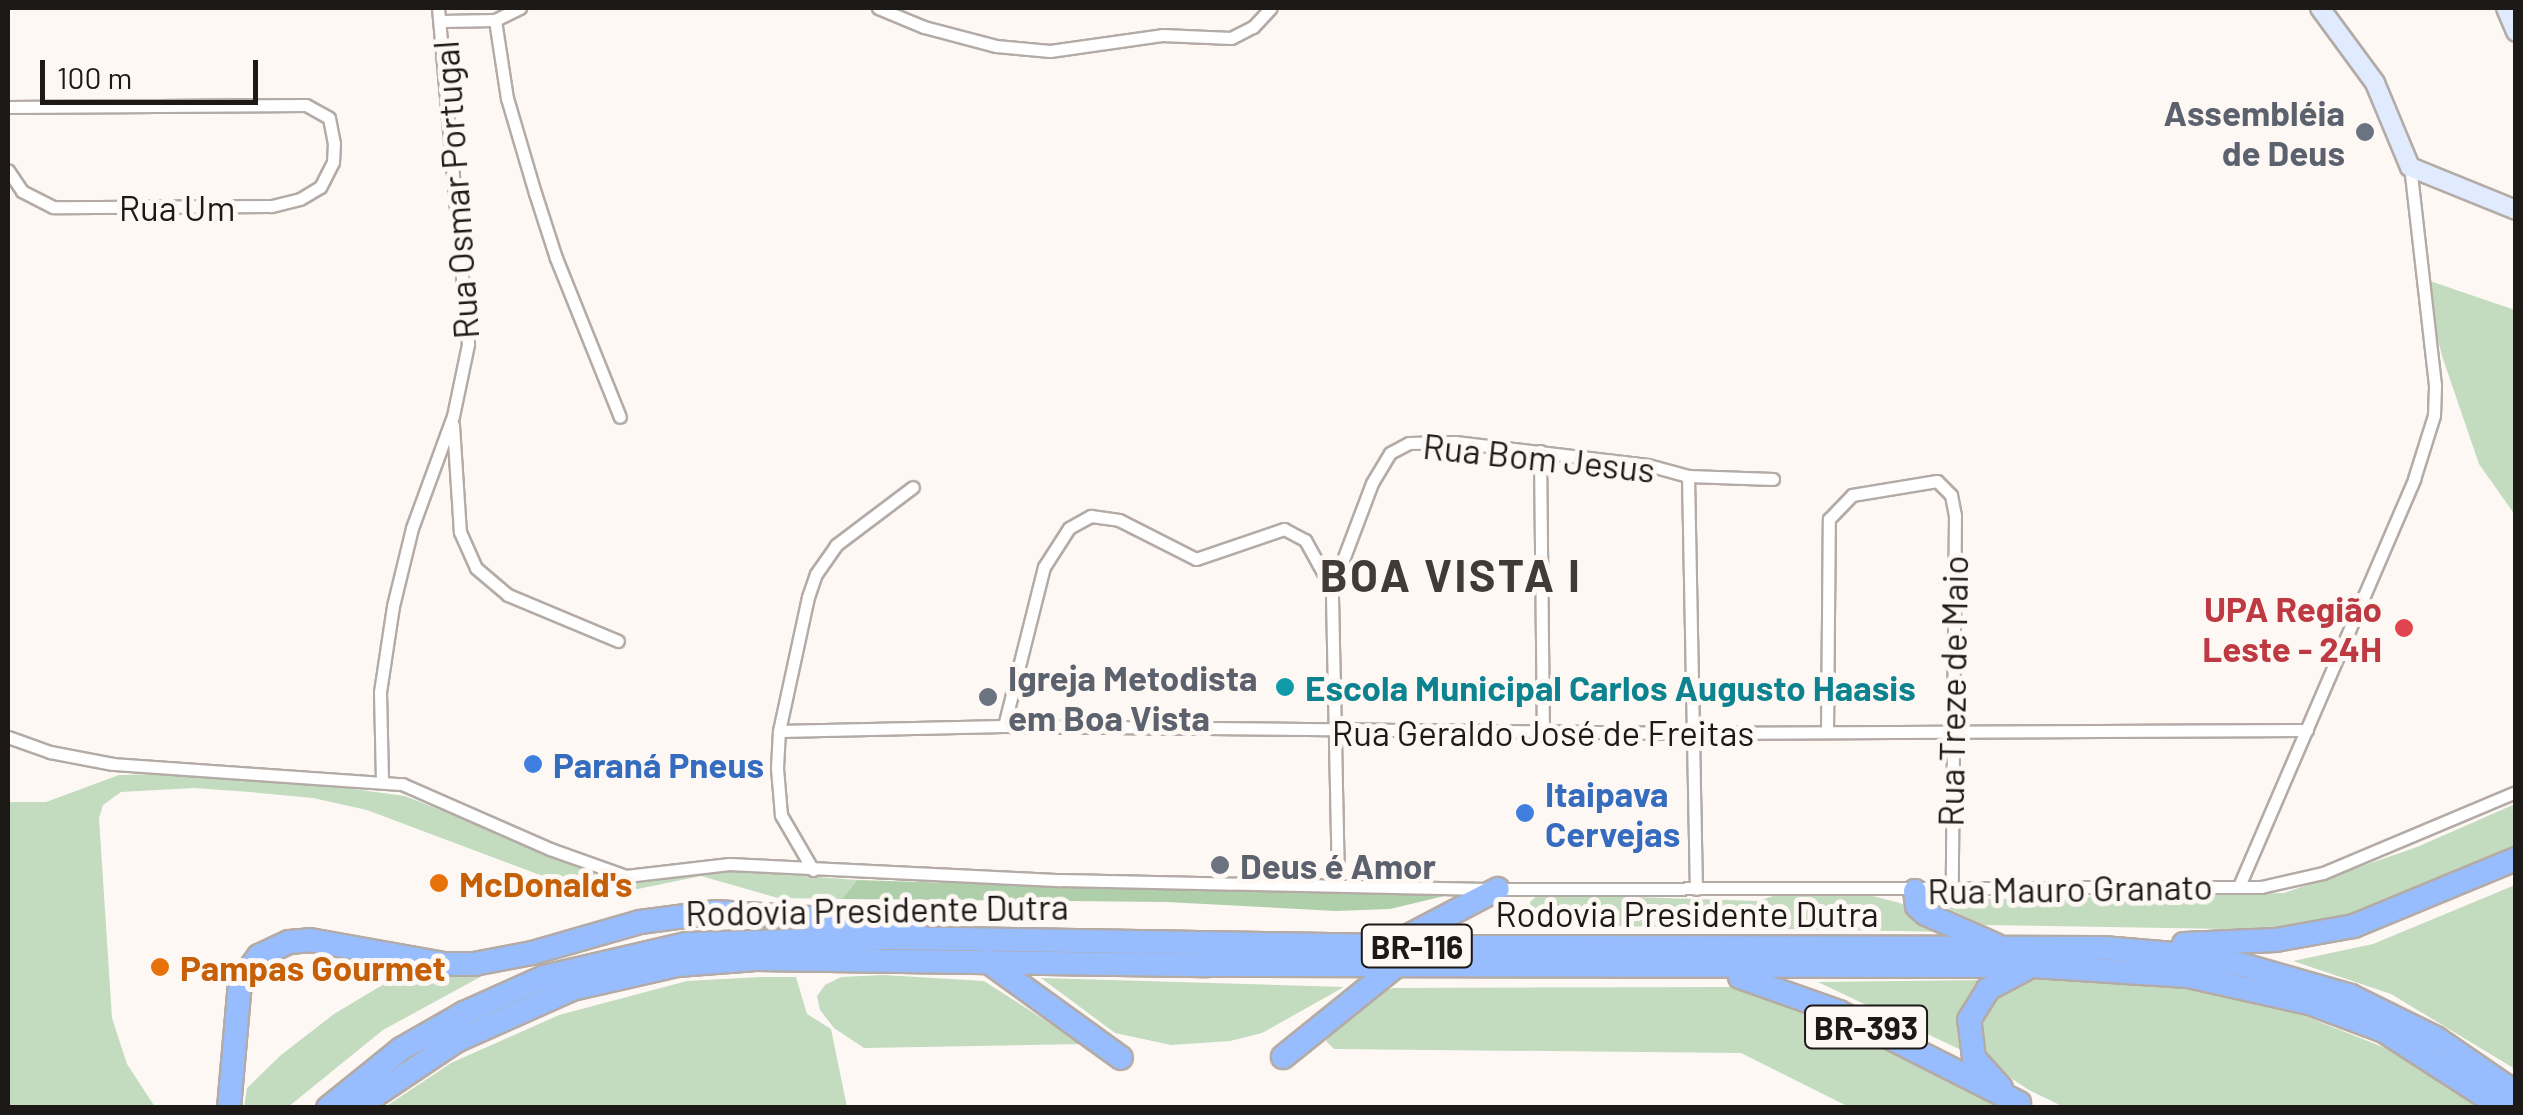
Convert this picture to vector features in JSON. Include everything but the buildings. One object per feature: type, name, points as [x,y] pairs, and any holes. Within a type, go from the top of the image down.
[{"type":"highway","points":[[2103,948],[2315,935],[2393,913],[2516,859]]},
{"type":"highway","points":[[1283,1057],[1393,955],[1498,889]]},
{"type":"highway","points":[[1915,890],[1917,906],[1926,914],[2004,949]]},
{"type":"highway","points":[[229,1108],[240,982],[259,956],[289,942],[310,940],[444,964],[474,964],[532,953],[640,922],[716,912],[1122,942]]},
{"type":"highway","name":"Rodovia Presidente Dutra","points":[[328,1108],[401,1049],[464,1014],[544,978],[648,950],[720,941],[872,938],[1122,942],[1707,968],[2033,966],[2188,976],[2309,1002],[2384,1031],[2503,1108]]},
{"type":"highway","name":"Rodovia Presidente Dutra","points":[[356,1108],[421,1060],[486,1025],[608,979],[678,965],[756,959],[987,961],[2103,948],[2244,964],[2351,996],[2436,1038],[2516,1093]]},
{"type":"highway","points":[[987,961],[1121,1058]]},
{"type":"highway","name":"BR-393","points":[[1707,968],[1764,983],[1839,1012],[2019,1103],[1991,1080],[1974,1058],[1969,1020],[1988,989],[2033,966]]},
{"type":"street","points":[[440,14],[494,20],[520,8]]},
{"type":"street","points":[[878,8],[924,27],[996,46],[1050,51],[1162,36],[1231,38],[1253,27],[1271,8]]},
{"type":"street","points":[[2240,886],[2414,479],[2434,415],[2435,385],[2410,167],[2380,92],[2320,8]]},
{"type":"street","points":[[2506,8],[2516,32]]},
{"type":"street","name":"Rua Osmar Portugal","points":[[382,780],[379,703],[393,606],[412,528],[453,416],[469,334],[440,14]]},
{"type":"street","points":[[494,20],[506,98],[534,192],[556,258],[620,417]]},
{"type":"street","name":"Rua Um","points":[[8,107],[306,105],[322,111],[331,122],[334,153],[327,176],[314,192],[271,206],[54,207],[22,191],[8,170]]},
{"type":"street","points":[[2410,167],[2516,210]]},
{"type":"street","points":[[453,416],[460,532],[476,568],[508,595],[618,642]]},
{"type":"street","name":"Rua Bom Jesus","points":[[1338,884],[1338,731],[1332,589],[1372,483],[1383,462],[1399,447],[1454,442],[1648,465],[1688,476],[1773,479]]},
{"type":"street","points":[[1540,451],[1543,728]]},
{"type":"street","points":[[1688,476],[1696,888]]},
{"type":"street","name":"Rua Treze de Maio","points":[[1827,732],[1826,533],[1834,510],[1852,495],[1920,480],[1937,481],[1952,495],[1955,515],[1950,733],[1952,888]]},
{"type":"street","points":[[813,870],[781,815],[779,731],[816,574],[836,545],[913,487]]},
{"type":"street","points":[[1004,726],[1044,567],[1069,528],[1092,516],[1119,520],[1196,559],[1284,529],[1305,540],[1332,589]]},
{"type":"street","name":"Rua Geraldo José de Freitas","points":[[779,731],[1004,726],[1338,731],[1543,728],[1690,733],[2307,730]]},
{"type":"street","name":"Rua Mauro Granato","points":[[8,736],[50,752],[113,764],[382,780],[420,788],[618,876],[700,865],[1060,880],[1498,889],[1915,890],[2280,885],[2323,873],[2516,792]]},
{"type":"green space","points":[[2424,279],[2515,310],[2515,515],[2479,464],[2442,356]]},
{"type":"green space","points":[[119,775],[309,783],[405,796],[618,880],[698,868],[857,880],[842,899],[778,898],[701,876],[599,897],[367,810],[313,798],[194,788],[121,792],[103,805],[99,818],[112,1018],[127,1064],[155,1107],[8,1107],[8,802],[46,802]]},
{"type":"green space","points":[[2515,804],[2515,852],[2376,911],[2290,930],[1984,925],[1930,900],[2284,893],[2417,847]]},
{"type":"green space","points":[[857,880],[1215,891],[1457,893],[1390,909],[1336,911],[1166,902],[842,899]]},
{"type":"green space","points":[[2515,885],[2515,1069],[2391,994],[2293,961],[2373,944]]},
{"type":"green space","points":[[1539,894],[1758,901],[1776,895],[1869,895],[1900,903],[1954,932],[1551,925],[1531,913],[1530,902]]},
{"type":"green space","points":[[409,969],[482,976],[383,1030],[288,1107],[244,1108],[247,1088],[281,1055],[334,1014]]},
{"type":"green space","points":[[883,975],[984,981],[1082,1044],[864,1048],[834,1028],[820,1010],[817,996],[825,985],[841,977]]},
{"type":"green space","points":[[2021,976],[2195,989],[2287,1009],[2427,1069],[2479,1107],[2066,1108],[2029,1090],[1982,1059],[1979,1009]]},
{"type":"green space","points":[[796,977],[807,1014],[831,1029],[847,1107],[385,1107],[451,1063],[559,1015],[687,981]]},
{"type":"green space","points":[[1041,978],[1344,987],[1262,1033],[1230,1041],[1171,1045],[1115,1033]]},
{"type":"green space","points":[[1985,980],[1973,991],[1958,1017],[1961,1050],[1818,982]]},
{"type":"green space","points":[[1734,987],[1798,1002],[1946,1074],[2001,1107],[1849,1107],[1741,1053],[1334,1049],[1326,1041],[1333,1028],[1383,991],[1393,988]]},
{"type":"place","name":"Assembléia de Deus","points":[[2365,132]]},
{"type":"place","name":"UPA Região Leste - 24H","points":[[2404,628]]},
{"type":"place","name":"Escola Municipal Carlos Augusto Haasis","points":[[1285,687]]},
{"type":"place","name":"Igreja Metodista em Boa Vista","points":[[988,697]]},
{"type":"place","name":"Paraná Pneus","points":[[533,764]]},
{"type":"place","name":"Itaipava Cervejas","points":[[1525,813]]},
{"type":"place","name":"Deus é Amor","points":[[1220,865]]},
{"type":"place","name":"McDonald's","points":[[439,883]]},
{"type":"place","name":"Pampas Gourmet","points":[[160,967]]},
{"type":"district","name":"BOA VISTA I","points":[[1451,575]]}]
